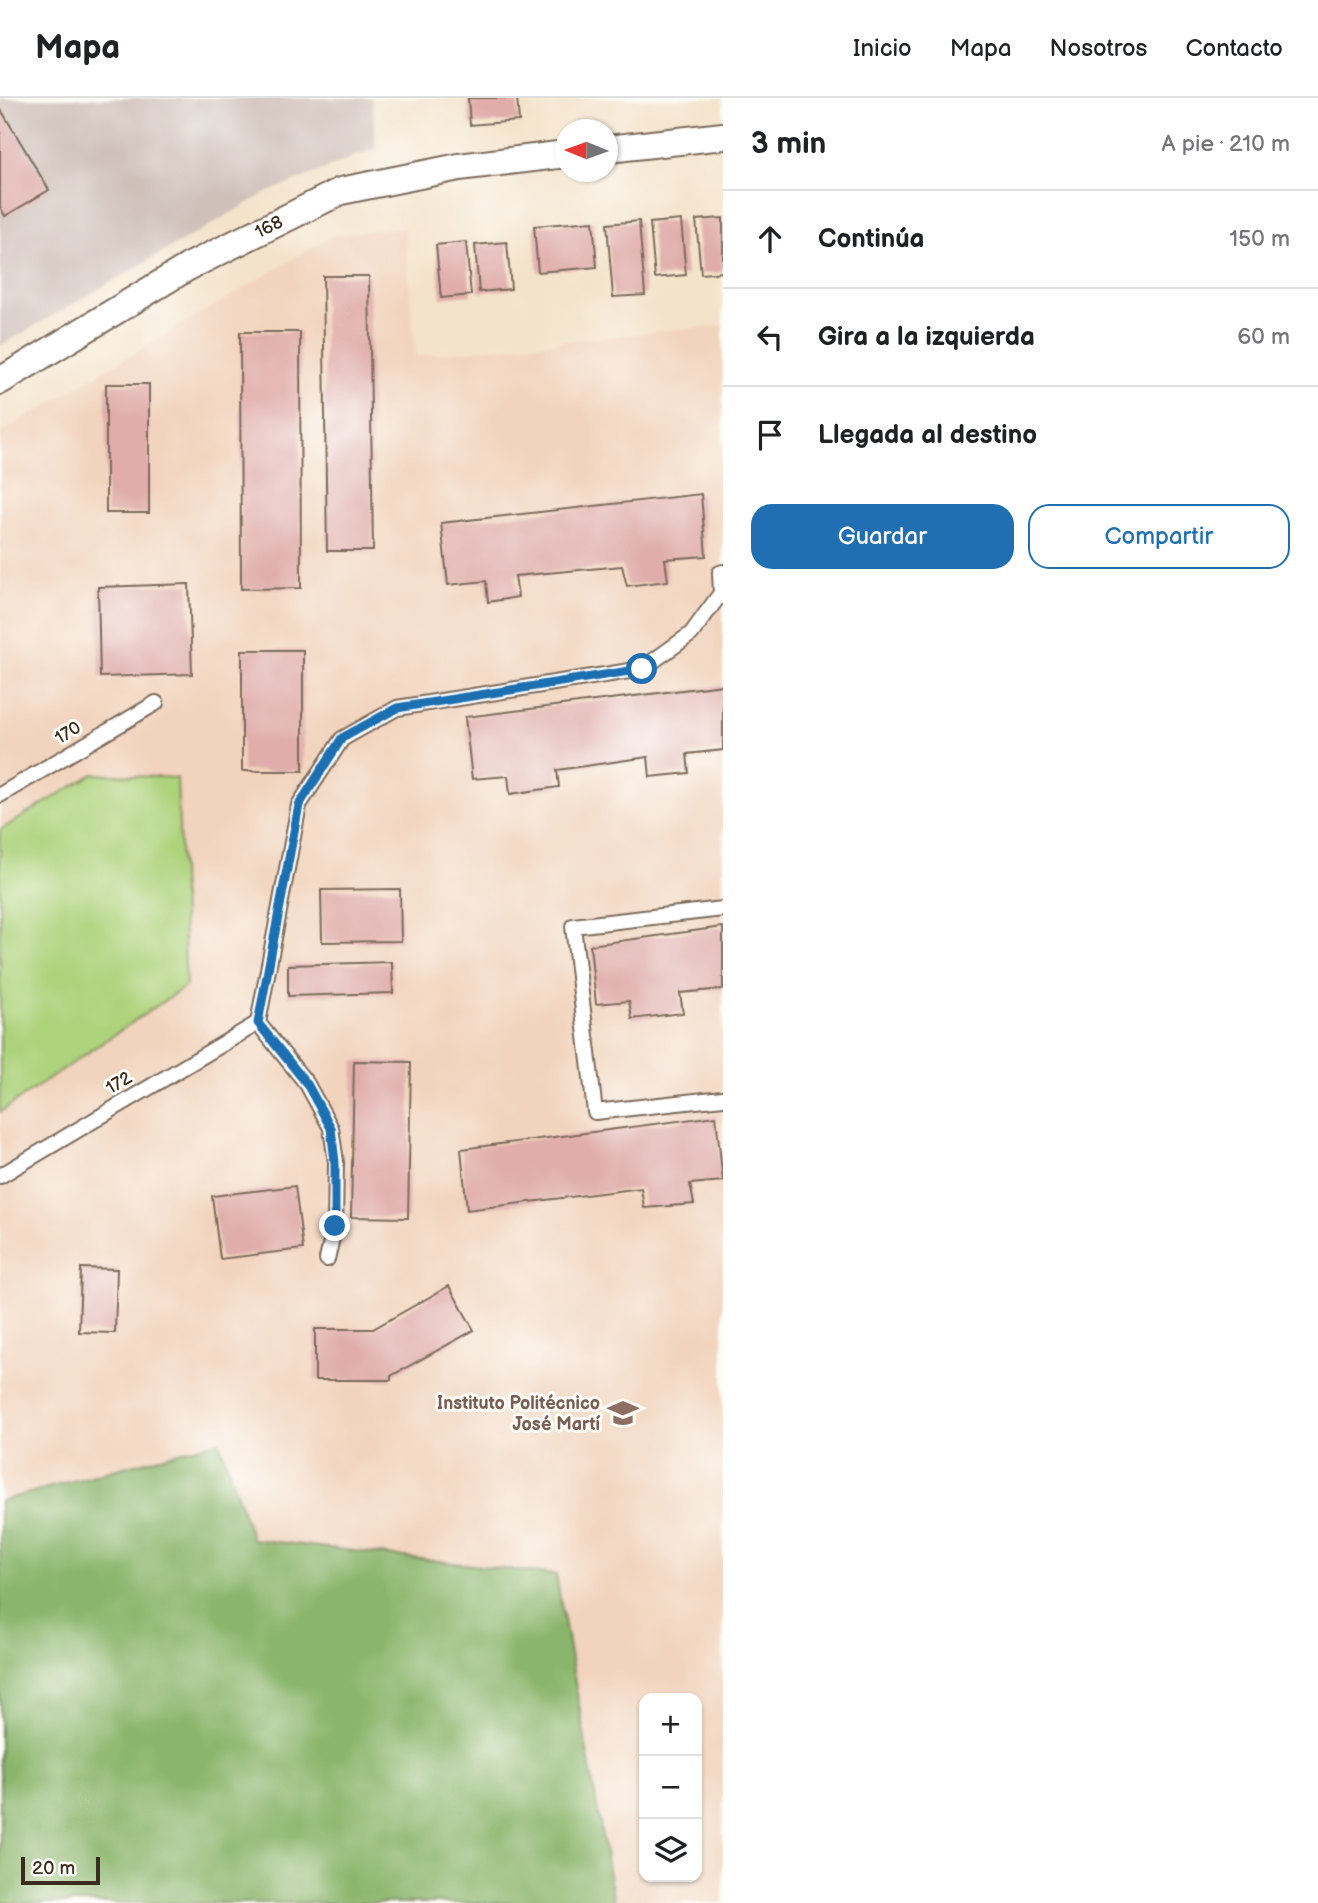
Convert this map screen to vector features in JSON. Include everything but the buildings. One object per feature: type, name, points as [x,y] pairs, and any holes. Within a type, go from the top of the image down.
[{"type":"street","points":[[618,148],[723,136]]},
{"type":"street","name":"168","points":[[0,381],[188,267],[341,191],[459,167],[555,155]]},
{"type":"lane","points":[[327,1259],[335,1226],[335,1162],[331,1128],[307,1084],[258,1023],[299,805],[342,738],[397,708],[642,669],[691,634],[721,593],[720,573],[723,572]]},
{"type":"lane","name":"170","points":[[0,795],[156,703]]},
{"type":"lane","points":[[723,909],[573,926],[595,1112],[723,1098]]},
{"type":"lane","name":"172","points":[[0,1176],[258,1023]]},
{"type":"shaded area","points":[[0,98],[372,98],[376,148],[264,194],[0,346]]},
{"type":"shaded area","points":[[404,228],[416,356],[723,325],[723,1903],[614,1903],[555,1575],[248,1540],[219,1441],[0,1501],[0,433],[333,235]]},
{"type":"green space","points":[[93,774],[177,778],[186,986],[0,1112],[0,830]]},
{"type":"green space","points":[[219,1441],[252,1539],[556,1575],[614,1903],[0,1903],[0,1501]]},
{"type":"place","name":"Instituto Politécnico José Martí","points":[[623,1413]]},
{"type":"route","points":[[335,1226],[335,1162],[331,1128],[307,1084],[258,1023],[299,805],[342,738],[397,708],[642,669]]}]
